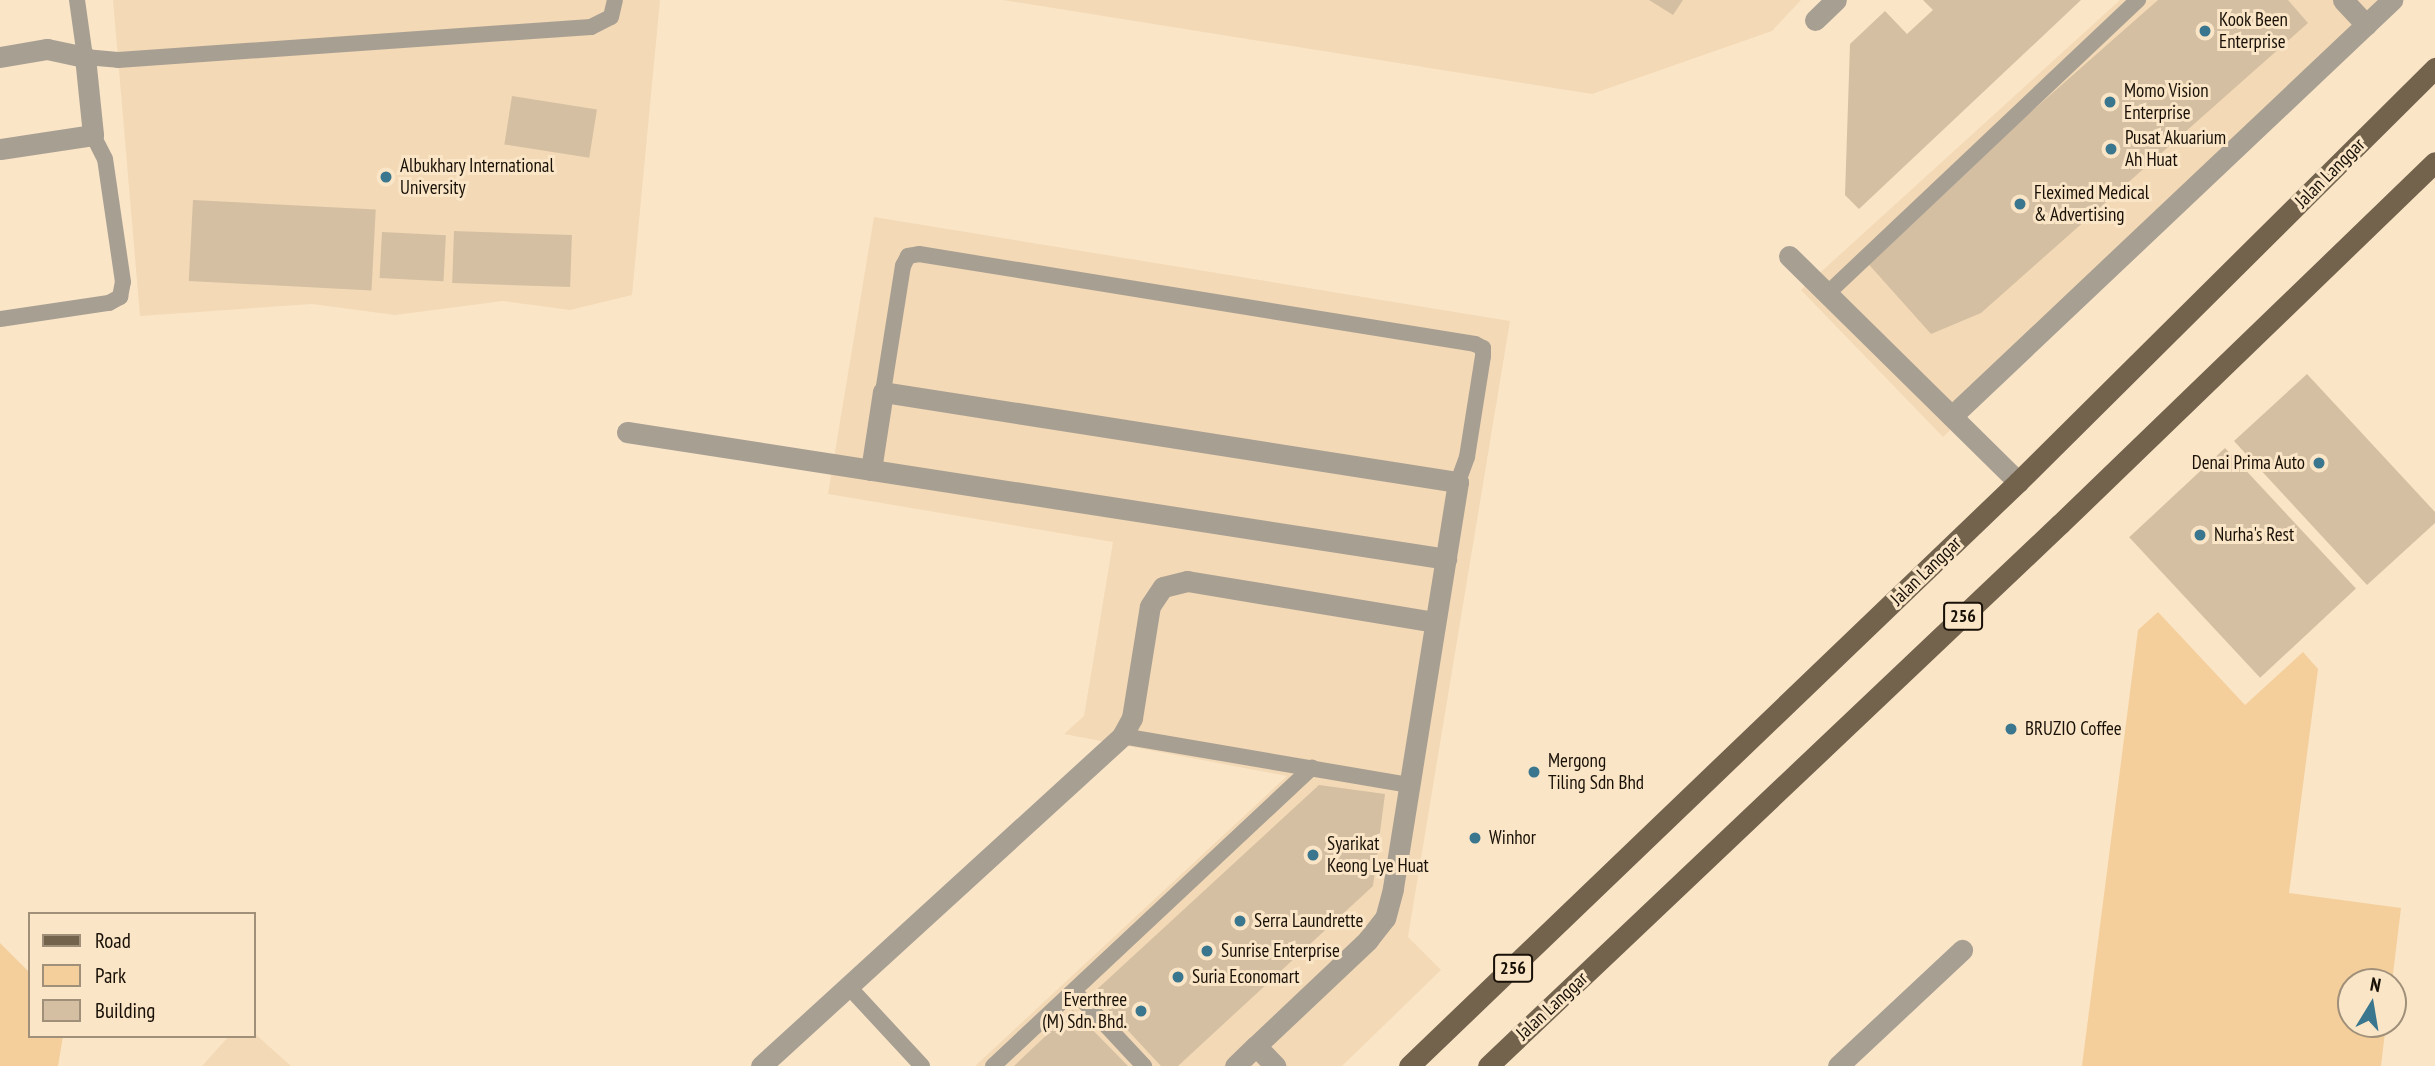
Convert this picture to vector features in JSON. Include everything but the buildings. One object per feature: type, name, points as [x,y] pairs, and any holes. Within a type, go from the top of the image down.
[{"type":"main road","name":"Jalan Langgar","points":[[1409,1066],[2018,482],[2435,68]]},
{"type":"main road","name":"Jalan Langgar","points":[[1488,1066],[2050,534],[2435,162]]},
{"type":"street","points":[[1815,20],[1836,0]]},
{"type":"street","points":[[2343,0],[2366,26]]},
{"type":"street","points":[[1952,416],[2392,0]]},
{"type":"street","points":[[0,57],[47,50],[85,57],[93,135],[0,149]]},
{"type":"street","points":[[1789,256],[2018,482]]},
{"type":"street","points":[[871,470],[883,392],[1458,482],[1410,785],[1384,918],[1368,940],[1235,1066]]},
{"type":"street","points":[[627,432],[1446,559]]},
{"type":"street","points":[[761,1066],[1122,736],[1132,718],[1150,606],[1155,594],[1174,581],[1435,622]]},
{"type":"street","points":[[1838,1066],[1962,950]]},
{"type":"street","points":[[1256,1046],[1275,1066]]},
{"type":"lane","points":[[77,0],[85,57],[118,60],[591,27],[611,17],[615,0]]},
{"type":"lane","points":[[1828,293],[2138,0]]},
{"type":"lane","points":[[0,319],[109,303],[120,297],[123,282],[105,159],[93,135]]},
{"type":"lane","points":[[883,392],[903,266],[908,256],[932,256],[1475,344],[1483,348],[1483,356],[1467,457],[1458,482]]},
{"type":"lane","points":[[1122,736],[1410,785]]},
{"type":"lane","points":[[993,1066],[1312,768]]},
{"type":"lane","points":[[848,986],[922,1066]]},
{"type":"lane","points":[[1074,990],[1144,1066]]},
{"type":"shaded area","name":"Albukhary International University","points":[[113,0],[660,0],[632,295],[570,310],[503,301],[395,315],[312,304],[140,316]]},
{"type":"shaded area","points":[[1003,0],[1801,0],[1772,31],[1592,94]]},
{"type":"shaded area","points":[[2120,0],[2401,0],[1943,437],[1801,290]]},
{"type":"shaded area","points":[[874,217],[1510,321],[1408,937],[1441,970],[1342,1066],[975,1066],[1287,776],[1064,734],[1084,716],[1113,542],[828,494]]},
{"type":"shaded area","points":[[256,1035],[291,1066],[202,1066],[227,1038],[256,1038]]},
{"type":"green space","points":[[2158,612],[2245,705],[2303,652],[2318,669],[2289,893],[2401,908],[2394,968],[2337,968],[2337,1038],[2384,1038],[2381,1066],[2082,1066],[2138,630]]},
{"type":"green space","points":[[0,943],[28,971],[28,1038],[63,1038],[58,1066],[0,1066]]},
{"type":"place","name":"Kook Been Enterprise","points":[[2205,31]]},
{"type":"place","name":"Momo Vision Enterprise","points":[[2110,102]]},
{"type":"place","name":"Pusat Akuarium Ah Huat","points":[[2111,149]]},
{"type":"place","name":"Albukhary International University","points":[[386,177]]},
{"type":"place","name":"Fleximed Medical & Advertising","points":[[2020,204]]},
{"type":"place","name":"Denai Prima Auto","points":[[2319,463]]},
{"type":"place","name":"Nurha's Rest","points":[[2200,535]]},
{"type":"place","name":"BRUZIO Coffee","points":[[2011,729]]},
{"type":"place","name":"Mergong Tiling Sdn Bhd","points":[[1534,772]]},
{"type":"place","name":"Winhor","points":[[1475,838]]},
{"type":"place","name":"Syarikat Keong Lye Huat","points":[[1313,855]]},
{"type":"place","name":"Serra Laundrette","points":[[1240,921]]},
{"type":"place","name":"Sunrise Enterprise","points":[[1207,951]]},
{"type":"place","name":"Suria Economart","points":[[1178,977]]},
{"type":"place","name":"Everthree (M) Sdn. Bhd.","points":[[1141,1011]]}]
